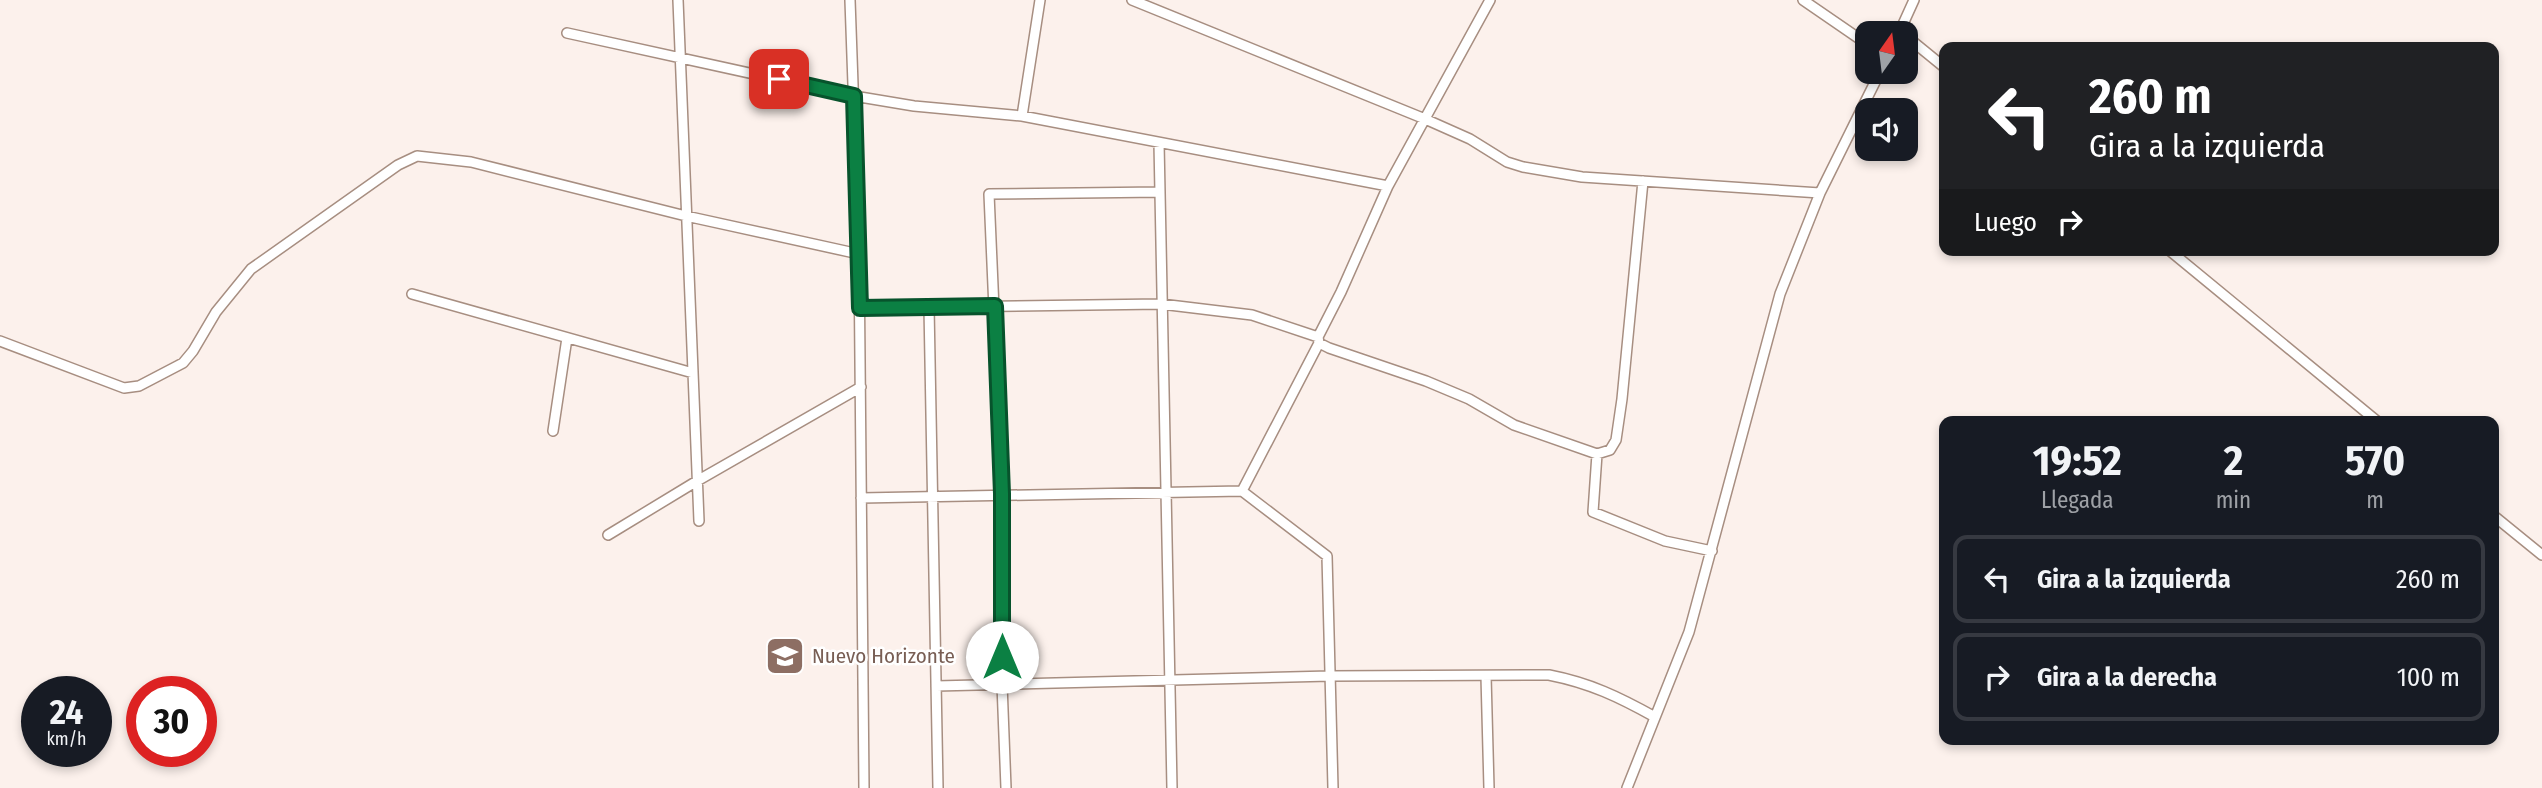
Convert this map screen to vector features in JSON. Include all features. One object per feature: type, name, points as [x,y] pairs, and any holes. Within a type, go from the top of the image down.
[{"type":"street","points":[[678,0],[699,521]]},
{"type":"street","points":[[850,0],[860,308],[864,788]]},
{"type":"street","points":[[1022,116],[1040,0]]},
{"type":"street","points":[[1132,0],[1425,119],[1470,139],[1507,162],[1523,167],[1582,177],[1820,193]]},
{"type":"street","points":[[1242,491],[1319,340],[1388,186],[1490,0]]},
{"type":"street","points":[[1803,0],[1855,36]]},
{"type":"street","points":[[1906,21],[1914,0]]},
{"type":"street","points":[[566,33],[854,96],[915,106],[1022,116],[1388,186]]},
{"type":"street","points":[[1918,46],[1939,63]]},
{"type":"street","points":[[1627,788],[1689,632],[1780,294],[1820,193],[1874,84]]},
{"type":"street","points":[[1159,143],[1172,788]]},
{"type":"street","points":[[0,341],[124,388],[139,386],[183,363],[216,312],[251,270],[398,165],[417,156],[471,162],[859,254]]},
{"type":"street","points":[[860,308],[1161,304],[1252,315],[1319,340],[1329,348],[1426,381],[1469,399],[1514,425],[1597,454],[1610,450],[1616,440],[1643,181]]},
{"type":"street","points":[[1006,788],[1002,684],[1002,494],[989,194],[1160,192]]},
{"type":"street","points":[[2176,256],[2371,416]]},
{"type":"street","points":[[412,294],[693,373]]},
{"type":"street","points":[[929,307],[938,788]]},
{"type":"street","points":[[553,431],[567,338]]},
{"type":"street","points":[[608,535],[861,387]]},
{"type":"street","points":[[1597,454],[1593,512],[1665,541],[1712,551]]},
{"type":"street","points":[[861,498],[1242,491],[1327,556],[1333,788]]},
{"type":"street","points":[[2499,520],[2542,555]]},
{"type":"street","points":[[936,685],[1330,676],[1549,675],[1581,682],[1615,695],[1655,716]]},
{"type":"street","points":[[1486,676],[1489,788]]},
{"type":"place","name":"Nuevo Horizonte","points":[[785,656]]},
{"type":"route","points":[[779,79],[854,96],[860,308],[995,306],[1002,494],[1002,657]]}]
